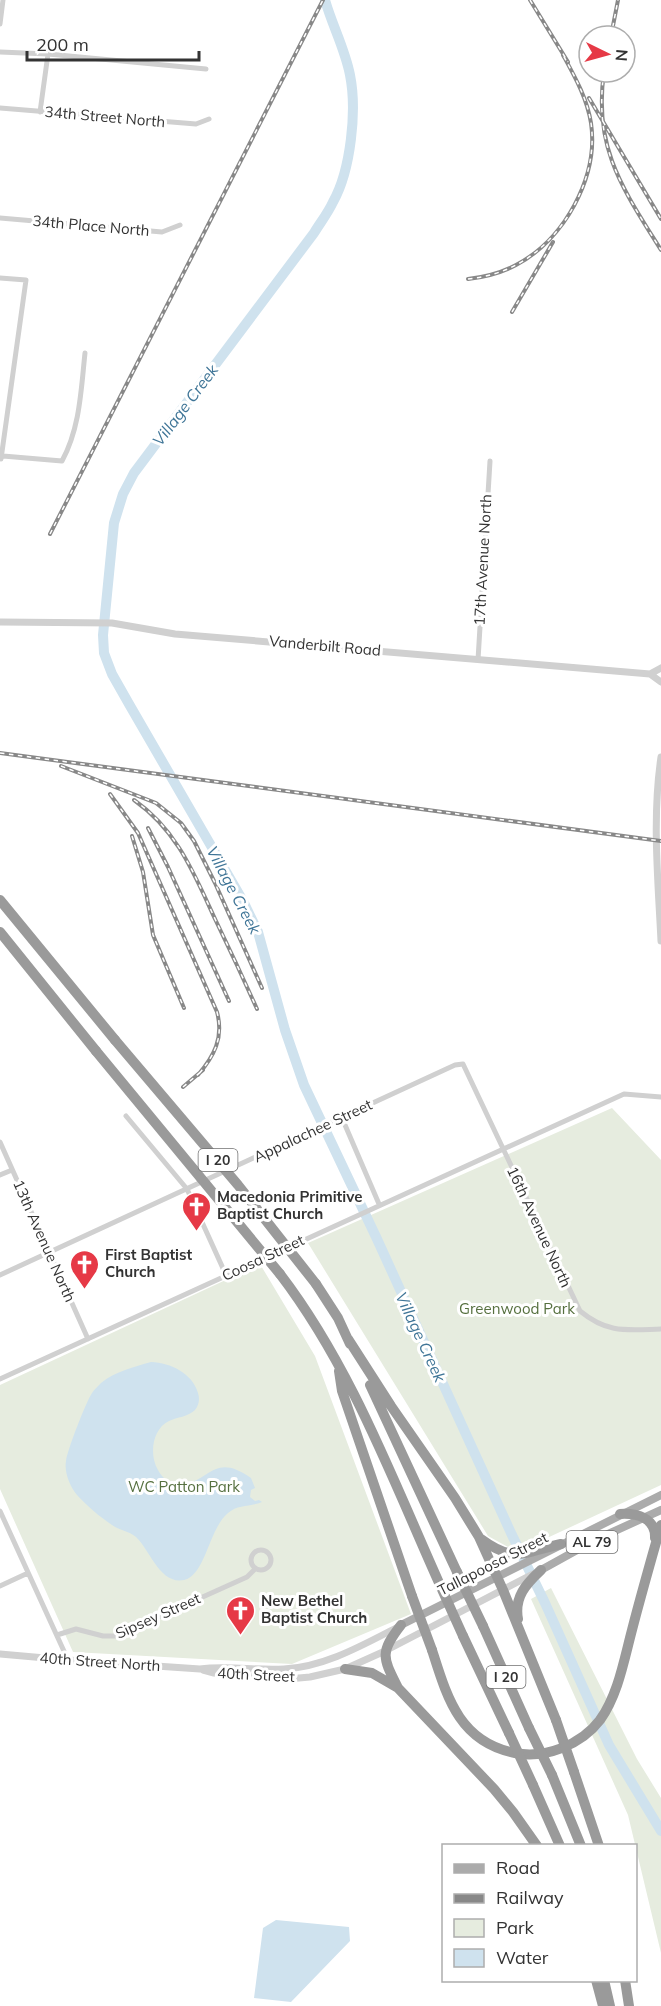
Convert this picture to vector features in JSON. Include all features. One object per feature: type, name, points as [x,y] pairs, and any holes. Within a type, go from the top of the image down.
[{"type":"highway","name":"I 20","points":[[0,900],[238,1185],[316,1284],[338,1318],[552,1775],[581,1844]]},
{"type":"highway","name":"I 20","points":[[0,932],[304,1306],[338,1362],[560,1844]]},
{"type":"highway","points":[[348,1339],[479,1537],[556,1720],[599,1844]]},
{"type":"highway","points":[[338,1362],[342,1391],[447,1698],[464,1725],[482,1740],[506,1751],[529,1755],[554,1750],[579,1741],[589,1731],[606,1710],[614,1691],[643,1587],[658,1552],[661,1525]]},
{"type":"highway","points":[[620,1514],[631,1513],[644,1518],[654,1527],[658,1552]]},
{"type":"highway","points":[[479,1537],[495,1549],[509,1555],[533,1554],[561,1544]]},
{"type":"highway","points":[[525,1645],[517,1615],[517,1606],[525,1581],[541,1570]]},
{"type":"highway","points":[[398,1688],[387,1666],[385,1651],[388,1641],[401,1625]]},
{"type":"highway","points":[[345,1669],[372,1673],[398,1688],[494,1789],[536,1844]]},
{"type":"highway","points":[[597,1982],[603,2006]]},
{"type":"highway","points":[[604,1982],[610,2006]]},
{"type":"highway","points":[[626,1982],[632,2006]]},
{"type":"highway","points":[[632,1982],[632,2006]]},
{"type":"main road","name":"Tallapoosa Street","points":[[561,1544],[661,1495]]},
{"type":"main road","name":"Tallapoosa Street","points":[[541,1570],[597,1539],[661,1510]]},
{"type":"main road","name":"Tallapoosa Street","points":[[401,1625],[517,1566],[533,1554]]},
{"type":"street","points":[[0,24],[3,0]]},
{"type":"street","points":[[0,52],[48,54],[206,69]]},
{"type":"street","points":[[40,112],[48,54]]},
{"type":"street","name":"34th Street North","points":[[0,108],[196,124],[209,119]]},
{"type":"street","name":"34th Place North","points":[[0,218],[162,232],[180,225]]},
{"type":"street","points":[[0,278],[26,280],[0,459]]},
{"type":"street","points":[[0,459],[3,456],[62,460],[71,444],[78,416],[85,353]]},
{"type":"street","name":"17th Avenue North","points":[[478,660],[490,461]]},
{"type":"street","name":"Vanderbilt Road","points":[[0,622],[112,622],[175,633],[650,674]]},
{"type":"street","points":[[661,668],[650,674],[661,682]]},
{"type":"street","points":[[661,757],[656,791],[655,826],[661,941]]},
{"type":"street","name":"Appalachee Street","points":[[0,1275],[455,1065],[463,1064]]},
{"type":"street","name":"16th Avenue North","points":[[463,1064],[580,1311],[594,1323],[606,1328],[661,1329]]},
{"type":"street","name":"Coosa Street","points":[[0,1379],[624,1094],[661,1097]]},
{"type":"street","points":[[126,1116],[187,1189],[226,1275]]},
{"type":"street","points":[[339,1119],[377,1206]]},
{"type":"street","name":"13th Avenue North","points":[[0,1142],[88,1339]]},
{"type":"street","points":[[0,1175],[12,1170]]},
{"type":"street","points":[[0,1511],[68,1660]]},
{"type":"street","name":"Sipsey Street","points":[[57,1635],[76,1629],[103,1636],[116,1636],[247,1577],[255,1569]]},
{"type":"street","points":[[0,1586],[28,1573]]},
{"type":"street","name":"Tallapoosa Street","points":[[503,1590],[525,1581]]},
{"type":"street","name":"40th Street","points":[[200,1669],[214,1673],[288,1678],[345,1669],[503,1590]]},
{"type":"street","name":"40th Street","points":[[200,1669],[216,1667],[282,1670],[308,1666],[328,1660],[401,1625]]},
{"type":"street","name":"40th Street North","points":[[0,1654],[200,1669]]},
{"type":"green space","name":"Greenwood Park","points":[[612,1108],[661,1160],[661,1485],[532,1545],[508,1547],[488,1536],[308,1243]]},
{"type":"green space","name":"WC Patton Park","points":[[260,1264],[315,1356],[411,1614],[292,1664],[73,1652],[0,1489],[0,1385]]},
{"type":"green space","points":[[551,1588],[637,1759],[661,1798],[661,1953],[637,1853],[637,1844],[635,1844],[628,1815],[531,1599]]},
{"type":"water","points":[[151,1362],[166,1364],[180,1370],[191,1380],[199,1397],[195,1410],[163,1425],[156,1436],[153,1450],[155,1464],[162,1477],[184,1486],[215,1469],[230,1468],[251,1478],[255,1488],[251,1490],[250,1497],[262,1502],[236,1508],[228,1513],[216,1530],[197,1570],[184,1580],[168,1577],[156,1565],[136,1537],[112,1525],[85,1503],[72,1488],[66,1470],[70,1447],[81,1416],[93,1392],[113,1375]]},
{"type":"water","points":[[276,1920],[349,1927],[350,1941],[291,2002],[254,1998],[263,1928]]},
{"type":"waterway","name":"Village Creek","points":[[325,0],[345,56],[352,89],[351,140],[339,189],[314,233],[134,473],[123,494],[114,523],[103,635],[104,653],[112,674],[243,901],[258,932],[285,1030],[304,1085],[609,1745],[661,1831]]},
{"type":"railway","points":[[50,534],[323,0]]},
{"type":"railway","points":[[530,0],[568,62]]},
{"type":"railway","points":[[613,24],[618,0]]},
{"type":"railway","points":[[468,279],[505,270],[533,254],[563,223],[583,185],[592,144],[591,123],[584,96],[563,55]]},
{"type":"railway","points":[[603,84],[603,123],[614,167],[623,187],[661,250]]},
{"type":"railway","points":[[589,98],[661,219]]},
{"type":"railway","points":[[512,312],[553,242]]},
{"type":"railway","points":[[0,753],[661,841]]},
{"type":"railway","points":[[61,766],[156,803],[181,823],[194,841],[215,883],[262,988]]},
{"type":"railway","points":[[110,794],[138,833],[217,1012],[219,1030],[216,1046],[209,1061],[198,1075]]},
{"type":"railway","points":[[134,800],[162,825],[183,855],[257,1009]]},
{"type":"railway","points":[[148,828],[229,1001]]},
{"type":"railway","points":[[132,836],[143,872],[153,935],[184,1008]]},
{"type":"railway","points":[[183,1087],[203,1070]]},
{"type":"place","name":"Macedonia Primitive Baptist Church","points":[[196,1232]]},
{"type":"place","name":"First Baptist Church","points":[[84,1290]]},
{"type":"place","name":"New Bethel Baptist Church","points":[[240,1636]]}]
